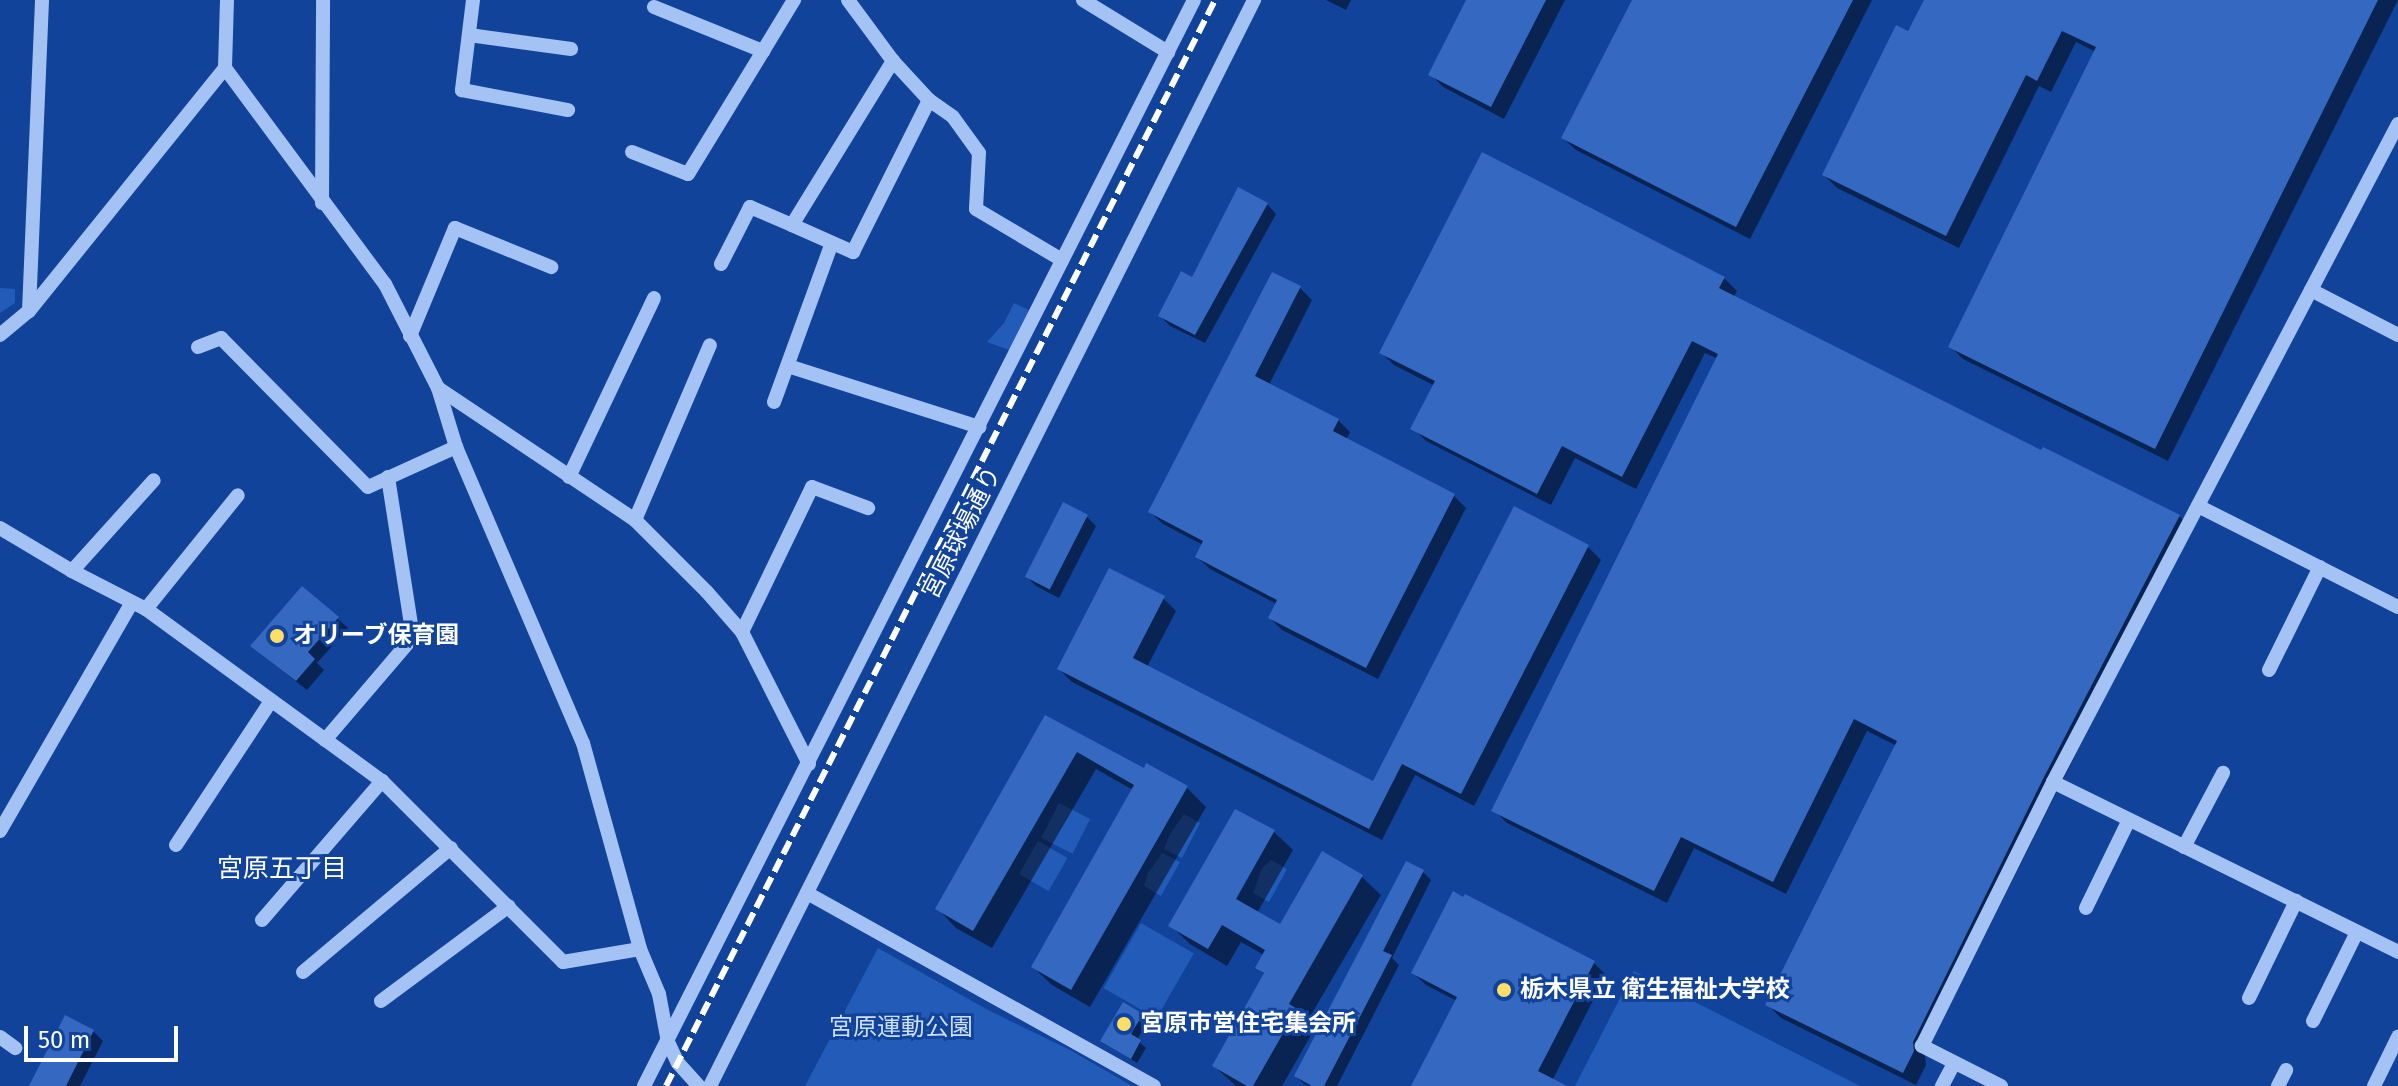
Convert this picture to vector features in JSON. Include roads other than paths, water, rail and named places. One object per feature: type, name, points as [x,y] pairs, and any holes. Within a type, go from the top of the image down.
[{"type":"street","points":[[29,311],[42,0]]},
{"type":"street","points":[[0,335],[29,311],[225,68],[227,0]]},
{"type":"street","points":[[322,203],[323,0]]},
{"type":"street","points":[[473,0],[462,90],[568,110]]},
{"type":"street","points":[[632,152],[688,174],[794,0]]},
{"type":"street","points":[[848,0],[893,61],[929,100],[953,117],[979,153],[976,209],[1062,260]]},
{"type":"street","points":[[1083,0],[1168,52]]},
{"type":"street","points":[[644,1086],[1194,0]]},
{"type":"street","name":"宮原球場通り","points":[[710,1086],[1254,0]]},
{"type":"street","points":[[654,7],[763,51]]},
{"type":"street","points":[[469,35],[571,49]]},
{"type":"street","points":[[792,225],[893,61]]},
{"type":"street","points":[[225,68],[322,203],[385,284],[438,388],[456,447],[583,743],[640,949],[659,994],[668,1042],[678,1063],[699,1086]]},
{"type":"street","points":[[721,264],[750,207],[853,252],[929,100]]},
{"type":"street","points":[[2001,1086],[1922,1046],[2053,782],[2398,124]]},
{"type":"street","points":[[410,336],[455,228],[551,267]]},
{"type":"street","points":[[774,402],[832,243]]},
{"type":"street","points":[[2311,290],[2398,335]]},
{"type":"street","points":[[569,477],[654,298]]},
{"type":"street","points":[[198,347],[221,338],[368,487],[456,447]]},
{"type":"street","points":[[635,520],[710,345]]},
{"type":"street","points":[[788,366],[979,427]]},
{"type":"street","points":[[438,388],[635,520],[742,632],[809,764]]},
{"type":"street","points":[[325,740],[413,637],[388,477]]},
{"type":"street","points":[[72,571],[154,480]]},
{"type":"street","points":[[742,632],[812,487],[868,508]]},
{"type":"street","points":[[0,831],[139,605],[238,495]]},
{"type":"street","points":[[2198,506],[2398,607]]},
{"type":"street","points":[[0,528],[72,571],[139,605],[382,781],[563,962],[640,949]]},
{"type":"street","points":[[2269,670],[2320,567]]},
{"type":"street","points":[[176,845],[271,701]]},
{"type":"street","points":[[2184,847],[2223,773]]},
{"type":"street","points":[[262,920],[382,781]]},
{"type":"street","points":[[2053,782],[2398,952]]},
{"type":"street","points":[[2086,908],[2129,820]]},
{"type":"street","points":[[303,972],[451,848]]},
{"type":"street","points":[[807,893],[1154,1086]]},
{"type":"street","points":[[2249,998],[2296,901]]},
{"type":"street","points":[[381,1001],[509,906]]},
{"type":"street","points":[[2313,1021],[2357,932]]},
{"type":"street","points":[[0,1037],[15,1048]]},
{"type":"street","points":[[2374,1086],[2398,1037]]},
{"type":"street","points":[[1942,1086],[1954,1063]]},
{"type":"street","points":[[2278,1086],[2286,1070]]},
{"type":"railway","points":[[666,1086],[1215,0]]},
{"type":"place","name":"オリーブ保育園","points":[[277,636]]},
{"type":"place","name":"栃木県立 衛生福祉大学校","points":[[1504,990]]},
{"type":"place","name":"宮原市営住宅集会所","points":[[1124,1024]]},
{"type":"district","name":"宮原五丁目","points":[[282,869]]},
{"type":"park label","name":"宮原運動公園","points":[[901,1028]]}]
